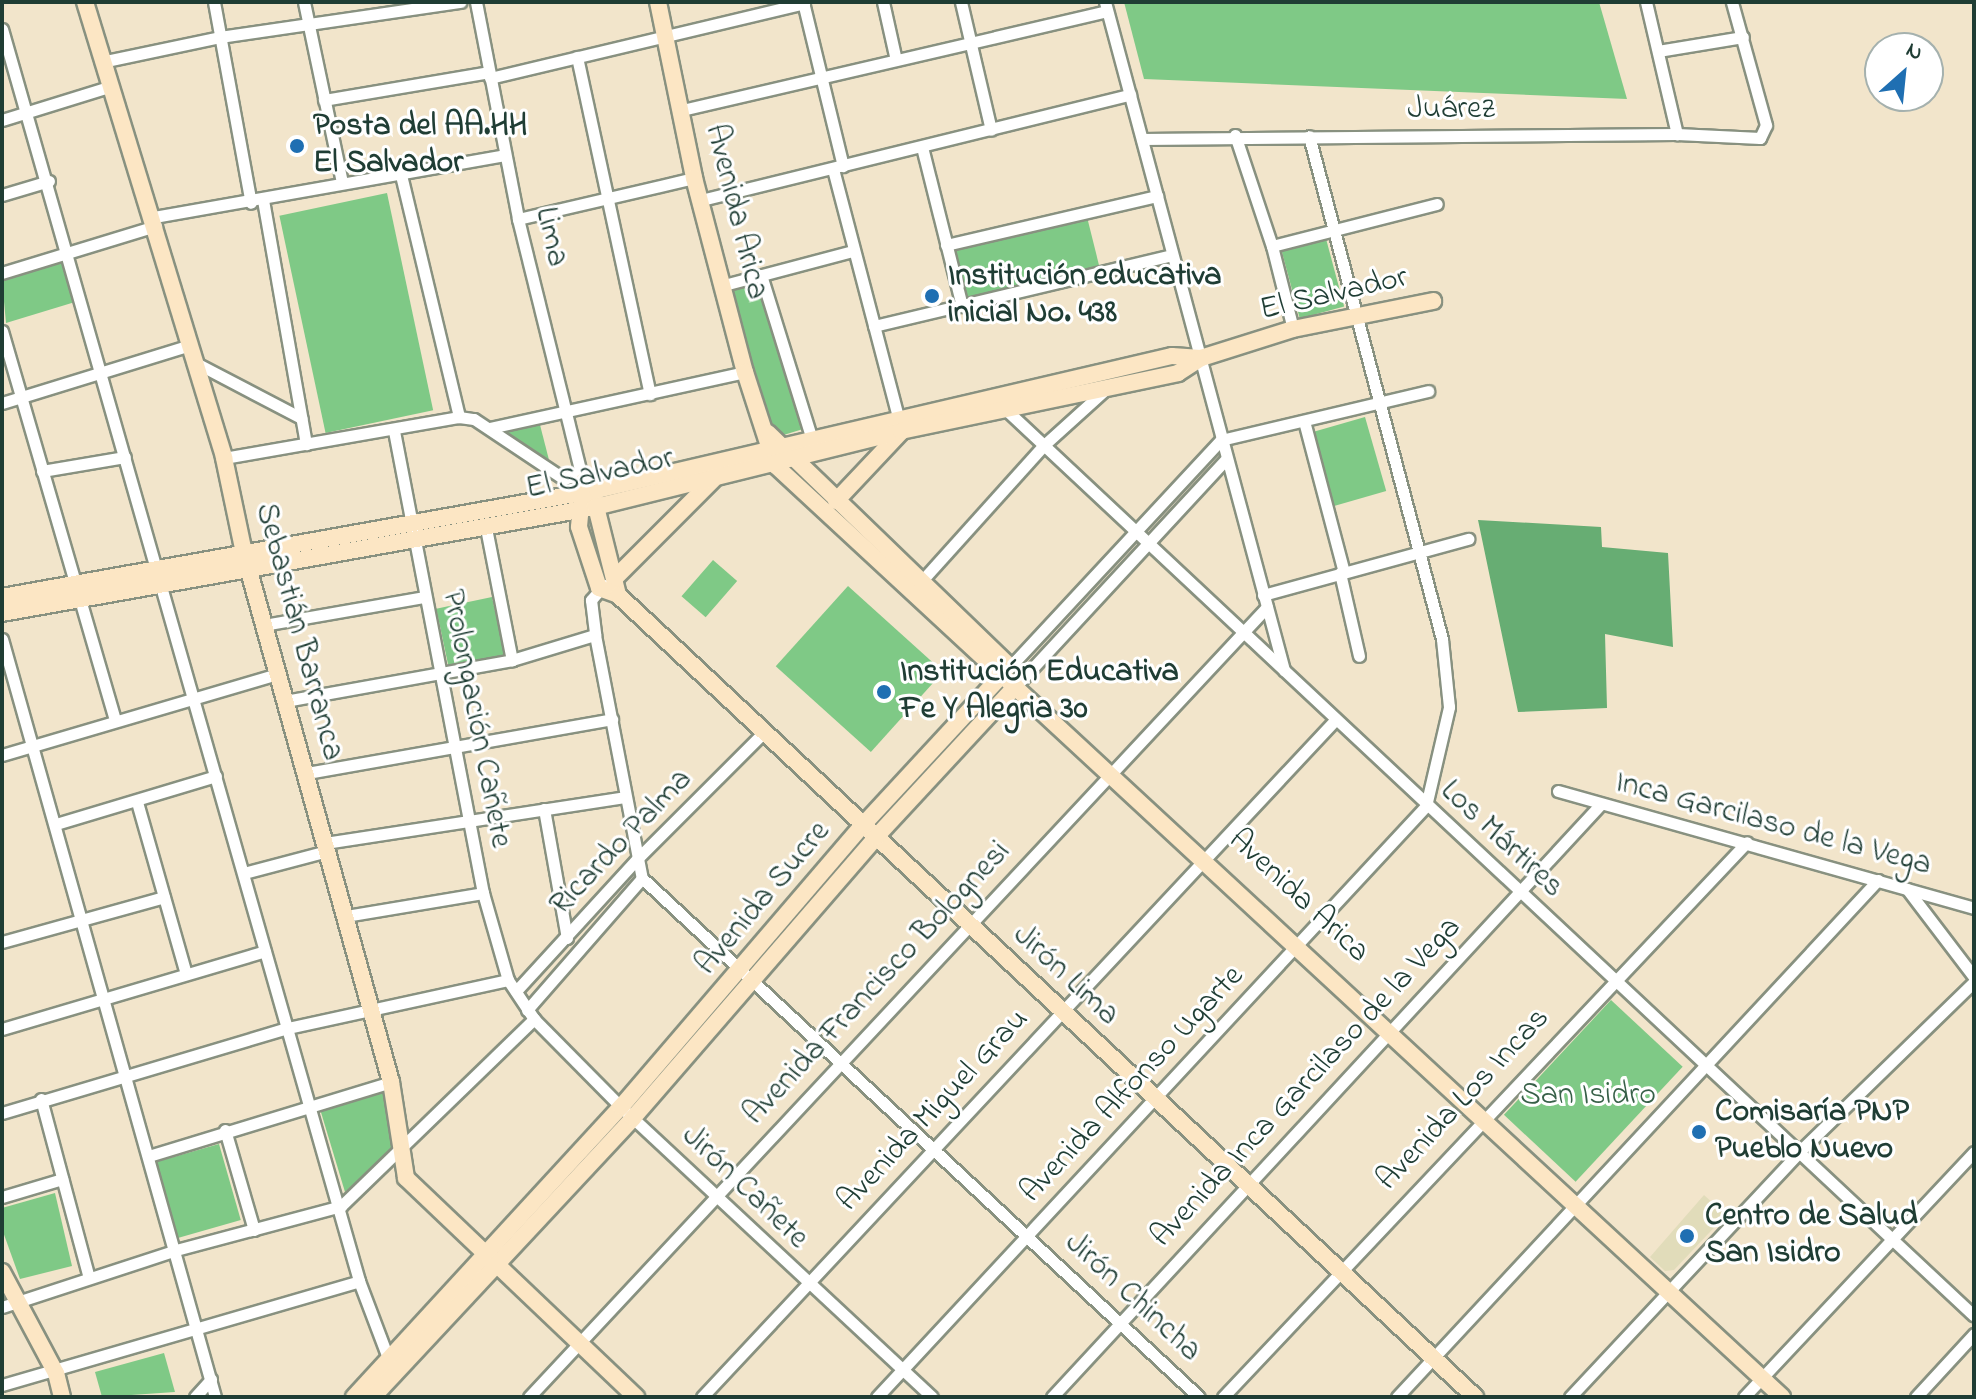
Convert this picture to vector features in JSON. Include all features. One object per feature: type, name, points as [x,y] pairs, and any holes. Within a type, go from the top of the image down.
[{"type":"street","name":"Sebastián Barranca","points":[[85,2],[155,221],[224,458],[248,570],[391,1082],[399,1154],[417,1193],[499,1262],[636,1397]]},
{"type":"street","points":[[214,2],[306,444]]},
{"type":"street","points":[[304,2],[342,183]]},
{"type":"street","points":[[106,61],[220,37],[460,2]]},
{"type":"street","name":"Lima","points":[[476,2],[518,219],[585,493]]},
{"type":"street","name":"Avenida Arica","points":[[658,2],[694,178],[745,372],[778,447],[836,501],[916,587]]},
{"type":"street","points":[[740,2],[744,17]]},
{"type":"street","points":[[883,2],[896,60]]},
{"type":"street","points":[[961,2],[991,130]]},
{"type":"street","points":[[1646,2],[1677,134]]},
{"type":"street","points":[[1658,51],[1743,37],[1732,2]]},
{"type":"street","points":[[324,100],[490,75],[804,3],[853,251],[900,426],[836,501]]},
{"type":"street","points":[[682,110],[970,45],[1106,7],[1285,672]]},
{"type":"street","points":[[3,33],[69,251],[265,951],[341,1206],[359,1281],[391,1366]]},
{"type":"street","name":"Juárez","points":[[1142,139],[1235,135],[1677,134],[1760,138],[1766,125],[1743,37]]},
{"type":"street","points":[[577,57],[650,394]]},
{"type":"street","points":[[2,120],[112,86]]},
{"type":"street","points":[[701,200],[1130,95]]},
{"type":"street","points":[[1235,135],[1272,246],[1293,329]]},
{"type":"street","points":[[1309,136],[1337,229],[1377,404],[1424,555],[1450,698],[1426,806]]},
{"type":"street","points":[[922,147],[962,306]]},
{"type":"street","points":[[2,273],[155,221],[342,183],[505,155]]},
{"type":"street","points":[[401,175],[459,417]]},
{"type":"street","points":[[518,219],[694,178]]},
{"type":"street","points":[[2,195],[49,181]]},
{"type":"street","points":[[946,245],[1157,196]]},
{"type":"street","points":[[1272,246],[1437,204]]},
{"type":"street","points":[[724,285],[853,251]]},
{"type":"street","points":[[874,326],[1172,255]]},
{"type":"street","points":[[761,275],[814,447]]},
{"type":"street","name":"El Salvador","points":[[2,597],[76,582],[248,570],[486,528],[585,493],[778,447],[814,447],[1001,405],[1178,373],[1201,358],[1293,329],[1433,301]]},
{"type":"street","points":[[2,331],[24,396],[42,471],[115,721]]},
{"type":"street","points":[[2,403],[190,345]]},
{"type":"street","name":"El Salvador","points":[[1001,405],[1172,356],[1201,358]]},
{"type":"street","points":[[196,363],[301,418]]},
{"type":"street","points":[[490,428],[745,372]]},
{"type":"street","points":[[916,587],[1044,445],[1111,386]]},
{"type":"street","points":[[1221,440],[1428,391]]},
{"type":"street","name":"Los Mártires","points":[[1001,405],[1704,1068],[1799,1152],[1974,1316]]},
{"type":"street","points":[[224,458],[394,431],[459,417],[490,428],[585,493],[618,595]]},
{"type":"street","points":[[1304,421],[1342,572],[1359,656]]},
{"type":"street","name":"Prolongación Cañete","points":[[394,431],[483,893],[508,980],[531,1015]]},
{"type":"street","name":"Avenida Sucre","points":[[354,1397],[391,1366],[499,1262],[627,1112],[739,969],[863,825],[1221,440]]},
{"type":"street","name":"El Salvador","points":[[2,613],[82,600],[244,553],[585,493],[713,479],[775,465],[778,447]]},
{"type":"street","points":[[42,471],[125,457]]},
{"type":"street","name":"Avenida Sucre","points":[[373,1397],[391,1366],[486,1250],[754,982],[876,837],[1226,459]]},
{"type":"street","name":"Avenida Arica","points":[[775,465],[916,587],[1765,1374],[1797,1397]]},
{"type":"street","points":[[642,878],[624,797],[591,600],[599,588],[615,578],[713,479]]},
{"type":"street","points":[[585,493],[585,554],[599,588]]},
{"type":"street","points":[[486,528],[512,660]]},
{"type":"street","points":[[1265,601],[1342,572],[1424,555],[1468,539]]},
{"type":"street","name":"Jirón Lima","points":[[599,588],[618,595],[1475,1397]]},
{"type":"street","points":[[264,625],[424,597]]},
{"type":"street","name":"Avenida Francisco Bolognesi","points":[[529,1397],[1242,632],[1265,601]]},
{"type":"street","points":[[285,701],[512,660],[595,635]]},
{"type":"street","points":[[2,639],[6,667],[56,824],[215,1397]]},
{"type":"street","points":[[2,755],[277,674]]},
{"type":"street","points":[[307,773],[612,719]]},
{"type":"street","name":"Avenida Miguel Grau","points":[[702,1397],[1335,720]]},
{"type":"street","name":"Ricardo Palma","points":[[516,991],[638,858],[765,731]]},
{"type":"street","points":[[56,824],[216,776]]},
{"type":"street","name":"Inca Garcilaso de la Vega","points":[[1558,791],[1974,908]]},
{"type":"street","points":[[244,873],[326,847],[624,797]]},
{"type":"street","points":[[137,802],[185,971]]},
{"type":"street","name":"Avenida Inca Garcilaso de la Vega","points":[[1052,1397],[1601,804]]},
{"type":"street","name":"Avenida Alfonso Ugarte","points":[[877,1397],[1426,806]]},
{"type":"street","points":[[544,809],[567,938]]},
{"type":"street","name":"Avenida Los Incas","points":[[1223,1397],[1612,980],[1747,842]]},
{"type":"street","name":"Ricardo Palma","points":[[341,1206],[399,1154],[531,1015],[642,878]]},
{"type":"street","name":"Jirón Chincha","points":[[642,878],[1199,1397]]},
{"type":"street","points":[[1397,1397],[1878,880]]},
{"type":"street","points":[[1570,1397],[1799,1152],[1974,980],[1906,888]]},
{"type":"street","points":[[346,916],[483,893]]},
{"type":"street","points":[[2,942],[164,897]]},
{"type":"street","points":[[2,1029],[185,971],[265,951]]},
{"type":"street","points":[[2,1113],[41,1099],[371,1006],[508,980]]},
{"type":"street","name":"Jirón Cañete","points":[[531,1015],[806,1284],[932,1397]]},
{"type":"street","points":[[149,1156],[225,1130],[391,1082]]},
{"type":"street","points":[[41,1099],[89,1278]]},
{"type":"street","points":[[225,1130],[254,1230]]},
{"type":"street","points":[[1744,1397],[1974,1152]]},
{"type":"street","points":[[2,1197],[62,1179]]},
{"type":"street","points":[[2,1307],[176,1250],[341,1206]]},
{"type":"street","points":[[2,1272],[56,1373],[62,1397]]},
{"type":"street","points":[[2,1385],[56,1373],[359,1281]]},
{"type":"street","points":[[1916,1397],[1974,1334]]},
{"type":"street","name":"Avenida Arica","points":[[1765,1374],[1782,1397]]},
{"type":"street","points":[[195,1397],[211,1379]]},
{"type":"shaded area","name":"Centro de Salud San Isidro","points":[[1704,1195],[1726,1215],[1674,1270],[1665,1271],[1650,1257]]},
{"type":"green space","points":[[1124,2],[1599,2],[1627,99],[1144,79]]},
{"type":"green space","points":[[387,193],[433,410],[326,433],[279,216]]},
{"type":"green space","points":[[1087,217],[1099,266],[964,299],[952,251]]},
{"type":"green space","points":[[1325,235],[1344,306],[1300,318],[1281,247]]},
{"type":"green space","points":[[62,261],[75,302],[6,323],[2,280]]},
{"type":"green space","points":[[757,281],[802,429],[776,437],[730,289]]},
{"type":"green space","points":[[1365,417],[1386,491],[1332,506],[1311,432]]},
{"type":"green space","points":[[539,421],[549,460],[545,464],[505,432]]},
{"type":"green space","points":[[1478,520],[1601,527],[1602,547],[1668,553],[1673,647],[1605,634],[1607,708],[1518,712]]},
{"type":"green space","points":[[713,560],[737,581],[706,617],[682,596]]},
{"type":"green space","points":[[848,586],[943,672],[871,752],[776,666]]},
{"type":"green space","points":[[492,597],[504,656],[449,668],[436,609]]},
{"type":"green space","name":"San Isidro","points":[[1611,1000],[1683,1067],[1576,1182],[1504,1115]]},
{"type":"green space","points":[[386,1089],[392,1150],[345,1192],[320,1109]]},
{"type":"green space","points":[[219,1144],[241,1220],[173,1239],[152,1163]]},
{"type":"green space","points":[[55,1193],[72,1266],[20,1279],[2,1229],[2,1208]]},
{"type":"green space","points":[[164,1353],[175,1392],[102,1397],[95,1372]]},
{"type":"place","name":"Posta del AA.HH El Salvador","points":[[297,146]]},
{"type":"place","name":"Institución educativa inicial No. 438","points":[[932,296]]},
{"type":"place","name":"Institución Educativa Fe Y Alegria 30","points":[[884,692]]},
{"type":"place","name":"Comisaría PNP Pueblo Nuevo","points":[[1699,1132]]},
{"type":"place","name":"Centro de Salud San Isidro","points":[[1687,1236]]}]
